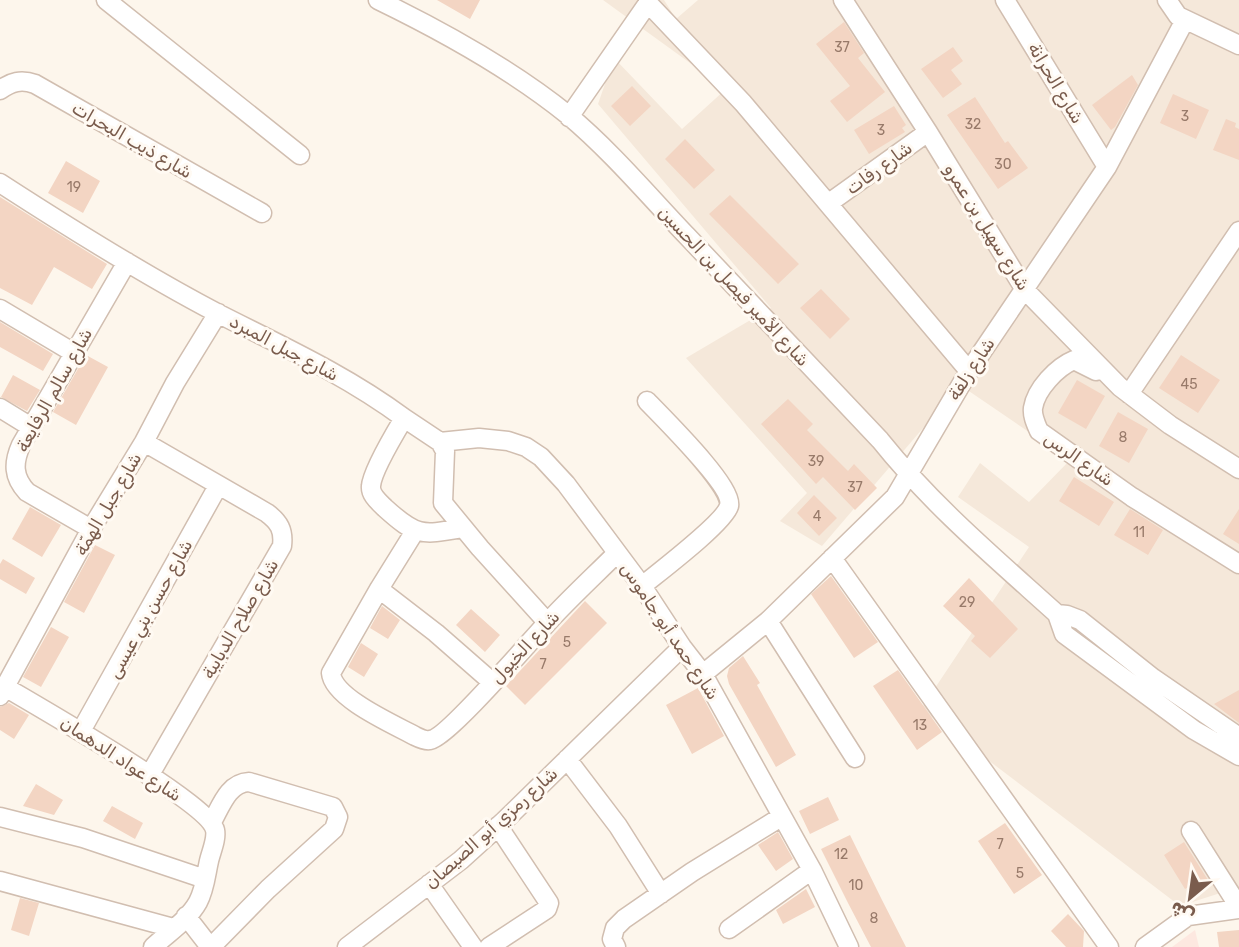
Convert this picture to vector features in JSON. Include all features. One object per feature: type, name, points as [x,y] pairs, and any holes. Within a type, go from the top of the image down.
[{"type":"street","points":[[106,0],[300,155]]},
{"type":"street","name":"شارع الأمير فيصل بن الحسين","points":[[378,0],[489,61],[543,96],[569,117],[629,174],[880,440],[936,504],[1057,614],[1065,634],[1183,723],[1239,756]]},
{"type":"street","name":"شارع سهيل بن عمرو","points":[[843,0],[929,132],[1025,290],[1124,390],[1170,425],[1239,468]]},
{"type":"street","name":"شارع الحرانة","points":[[1005,0],[1107,167]]},
{"type":"street","points":[[1167,0],[1176,14],[1185,20],[1239,45]]},
{"type":"street","points":[[569,117],[648,2],[743,103],[969,371]]},
{"type":"street","name":"شارع زلفة","points":[[703,674],[768,621],[886,507],[908,475],[969,371],[1107,167],[1185,20]]},
{"type":"street","name":"شارع ذيب البحرات","points":[[0,90],[20,81],[35,84],[262,214]]},
{"type":"street","name":"شارع رفات","points":[[829,203],[929,132]]},
{"type":"street","name":"شارع جبل المبرد","points":[[0,183],[127,262],[371,394],[440,442]]},
{"type":"street","points":[[1124,390],[1239,231]]},
{"type":"street","name":"شارع سالم الرفايعة","points":[[92,529],[27,492],[19,484],[15,461],[21,445],[127,262]]},
{"type":"street","points":[[0,309],[74,353]]},
{"type":"street","name":"شارع جبل الهمّة","points":[[3,691],[175,383],[218,313]]},
{"type":"street","name":"شارع الرس","points":[[1124,390],[1084,364],[1074,360],[1069,362],[1053,375],[1038,395],[1033,412],[1037,428],[1132,497],[1239,564]]},
{"type":"street","points":[[642,586],[722,517],[730,504],[730,497],[708,466],[647,401]]},
{"type":"street","points":[[0,408],[32,427]]},
{"type":"street","points":[[404,418],[372,479],[371,492],[378,502],[415,531],[430,533],[463,528]]},
{"type":"street","name":"شارع حمد أبو جاموس","points":[[440,442],[493,439],[526,447],[541,457],[566,484],[703,674],[812,870],[849,947]]},
{"type":"street","name":"شارع صلاح الدبايبة","points":[[144,442],[267,513],[278,522],[284,535],[282,545],[149,776]]},
{"type":"street","points":[[440,442],[445,458],[443,503],[547,622]]},
{"type":"street","name":"شارع حسن بني عيسى","points":[[81,731],[218,486]]},
{"type":"street","points":[[415,531],[379,589],[492,682]]},
{"type":"street","name":"شارع الخيول","points":[[379,589],[331,673],[332,680],[336,687],[355,702],[415,736],[424,740],[433,739],[617,553]]},
{"type":"street","points":[[832,558],[1109,947]]},
{"type":"street","name":"شارع الأمير فيصل بن الحسين","points":[[1057,614],[1067,614],[1080,620],[1153,678],[1239,737]]},
{"type":"street","points":[[768,621],[855,758]]},
{"type":"street","name":"شارع رمزي أبو الصيصان","points":[[346,947],[461,860],[682,647]]},
{"type":"street","name":"شارع عواد الدهمان","points":[[3,691],[121,755],[194,806],[212,822]]},
{"type":"street","name":"شارع رمزي أبو الصيصان","points":[[567,759],[618,826],[661,894]]},
{"type":"street","points":[[0,881],[180,922],[214,946],[268,889],[334,829],[338,817],[333,807],[249,782],[240,782],[227,794],[212,822],[216,832],[198,901],[180,922],[153,947]]},
{"type":"street","points":[[0,817],[83,838],[205,879]]},
{"type":"street","points":[[614,943],[615,928],[624,919],[781,817]]},
{"type":"street","points":[[489,947],[547,909],[549,903],[498,826]]},
{"type":"street","points":[[1145,947],[1188,916],[1239,908],[1191,831]]},
{"type":"street","points":[[729,929],[812,870]]},
{"type":"street","points":[[429,884],[473,947]]},
{"type":"shaded area","points":[[603,0],[664,0],[676,19],[698,0],[1239,0],[1239,887],[1180,906],[921,709],[1029,547],[958,497],[980,463],[1029,502],[1070,460],[960,385],[822,546],[780,521],[807,493],[686,358],[771,308],[598,104],[614,58],[682,129],[726,89]]},
{"type":"shaded area","points":[[1195,930],[1199,947],[1172,947]]},
{"type":"building","points":[[437,0],[480,0],[470,19]]},
{"type":"building","points":[[844,22],[864,53],[858,58],[885,92],[847,122],[830,101],[850,86],[816,44]]},
{"type":"building","points":[[953,47],[963,61],[951,70],[962,84],[943,98],[921,69]]},
{"type":"building","points":[[1132,75],[1138,85],[1111,130],[1092,105]]},
{"type":"building","points":[[632,86],[651,106],[630,126],[611,106]]},
{"type":"building","points":[[1173,94],[1209,110],[1196,139],[1160,123]]},
{"type":"building","points":[[975,97],[1005,143],[1008,141],[1028,168],[998,189],[947,115]]},
{"type":"building","points":[[894,106],[906,125],[902,128],[905,132],[869,154],[854,130]]},
{"type":"building","points":[[1226,119],[1236,123],[1235,127],[1239,129],[1239,160],[1213,150]]},
{"type":"building","points":[[685,139],[715,170],[694,189],[665,159]]},
{"type":"building","points":[[66,161],[100,181],[83,213],[48,193]]},
{"type":"building","points":[[730,195],[799,264],[778,284],[709,214]]},
{"type":"building","points":[[0,197],[107,264],[92,289],[54,267],[32,305],[0,288]]},
{"type":"building","points":[[821,289],[850,319],[830,339],[800,308]]},
{"type":"building","points":[[0,322],[53,354],[43,371],[0,347]]},
{"type":"building","points":[[86,355],[108,367],[76,425],[53,412]]},
{"type":"building","points":[[1181,355],[1220,380],[1198,413],[1159,388]]},
{"type":"building","points":[[13,375],[40,390],[27,411],[1,397]]},
{"type":"building","points":[[1077,380],[1105,396],[1086,429],[1058,413]]},
{"type":"building","points":[[788,399],[813,424],[807,430],[848,471],[854,464],[877,488],[855,510],[823,477],[816,484],[761,424]]},
{"type":"building","points":[[1118,412],[1148,429],[1129,463],[1099,446]]},
{"type":"building","points":[[1074,477],[1114,502],[1099,526],[1059,501]]},
{"type":"building","points":[[814,495],[837,518],[819,536],[797,513]]},
{"type":"building","points":[[30,507],[61,525],[42,557],[12,539]]},
{"type":"building","points":[[1130,509],[1163,530],[1148,555],[1114,535]]},
{"type":"building","points":[[1239,509],[1239,544],[1223,534]]},
{"type":"building","points":[[95,545],[115,555],[84,613],[64,602]]},
{"type":"building","points":[[3,559],[35,578],[26,594],[0,579],[0,564]]},
{"type":"building","points":[[831,576],[878,642],[854,658],[811,594]]},
{"type":"building","points":[[969,578],[1018,629],[990,658],[971,641],[975,636],[943,606]]},
{"type":"building","points":[[585,601],[607,623],[525,705],[506,686]]},
{"type":"building","points":[[382,606],[400,620],[388,639],[370,628]]},
{"type":"building","points":[[471,609],[500,635],[485,652],[456,625]]},
{"type":"building","points":[[51,627],[69,637],[41,687],[23,677]]},
{"type":"building","points":[[361,643],[378,654],[364,677],[348,667]]},
{"type":"building","points":[[743,656],[760,683],[757,685],[796,755],[776,767],[729,684],[729,668]]},
{"type":"building","points":[[898,670],[942,732],[917,750],[873,686]]},
{"type":"building","points":[[698,688],[724,736],[692,754],[666,705]]},
{"type":"building","points":[[1239,690],[1239,723],[1214,704]]},
{"type":"building","points":[[9,703],[29,715],[14,739],[0,730],[0,707]]},
{"type":"building","points":[[36,784],[63,800],[54,815],[23,806]]},
{"type":"building","points":[[828,797],[839,820],[810,834],[799,811]]},
{"type":"building","points":[[112,806],[143,823],[135,839],[103,821]]},
{"type":"building","points":[[1005,823],[1042,875],[1014,894],[978,841]]},
{"type":"building","points":[[778,832],[793,859],[776,871],[758,845]]},
{"type":"building","points":[[850,835],[906,947],[871,947],[821,849]]},
{"type":"building","points":[[1184,842],[1208,880],[1199,885],[1197,882],[1185,889],[1164,855]]},
{"type":"building","points":[[806,889],[815,907],[783,924],[776,910]]},
{"type":"building","points":[[20,898],[39,903],[29,936],[11,930]]},
{"type":"building","points":[[1068,914],[1084,931],[1083,947],[1066,947],[1051,931]]},
{"type":"building","points":[[1239,930],[1239,947],[1219,947],[1217,932]]}]
